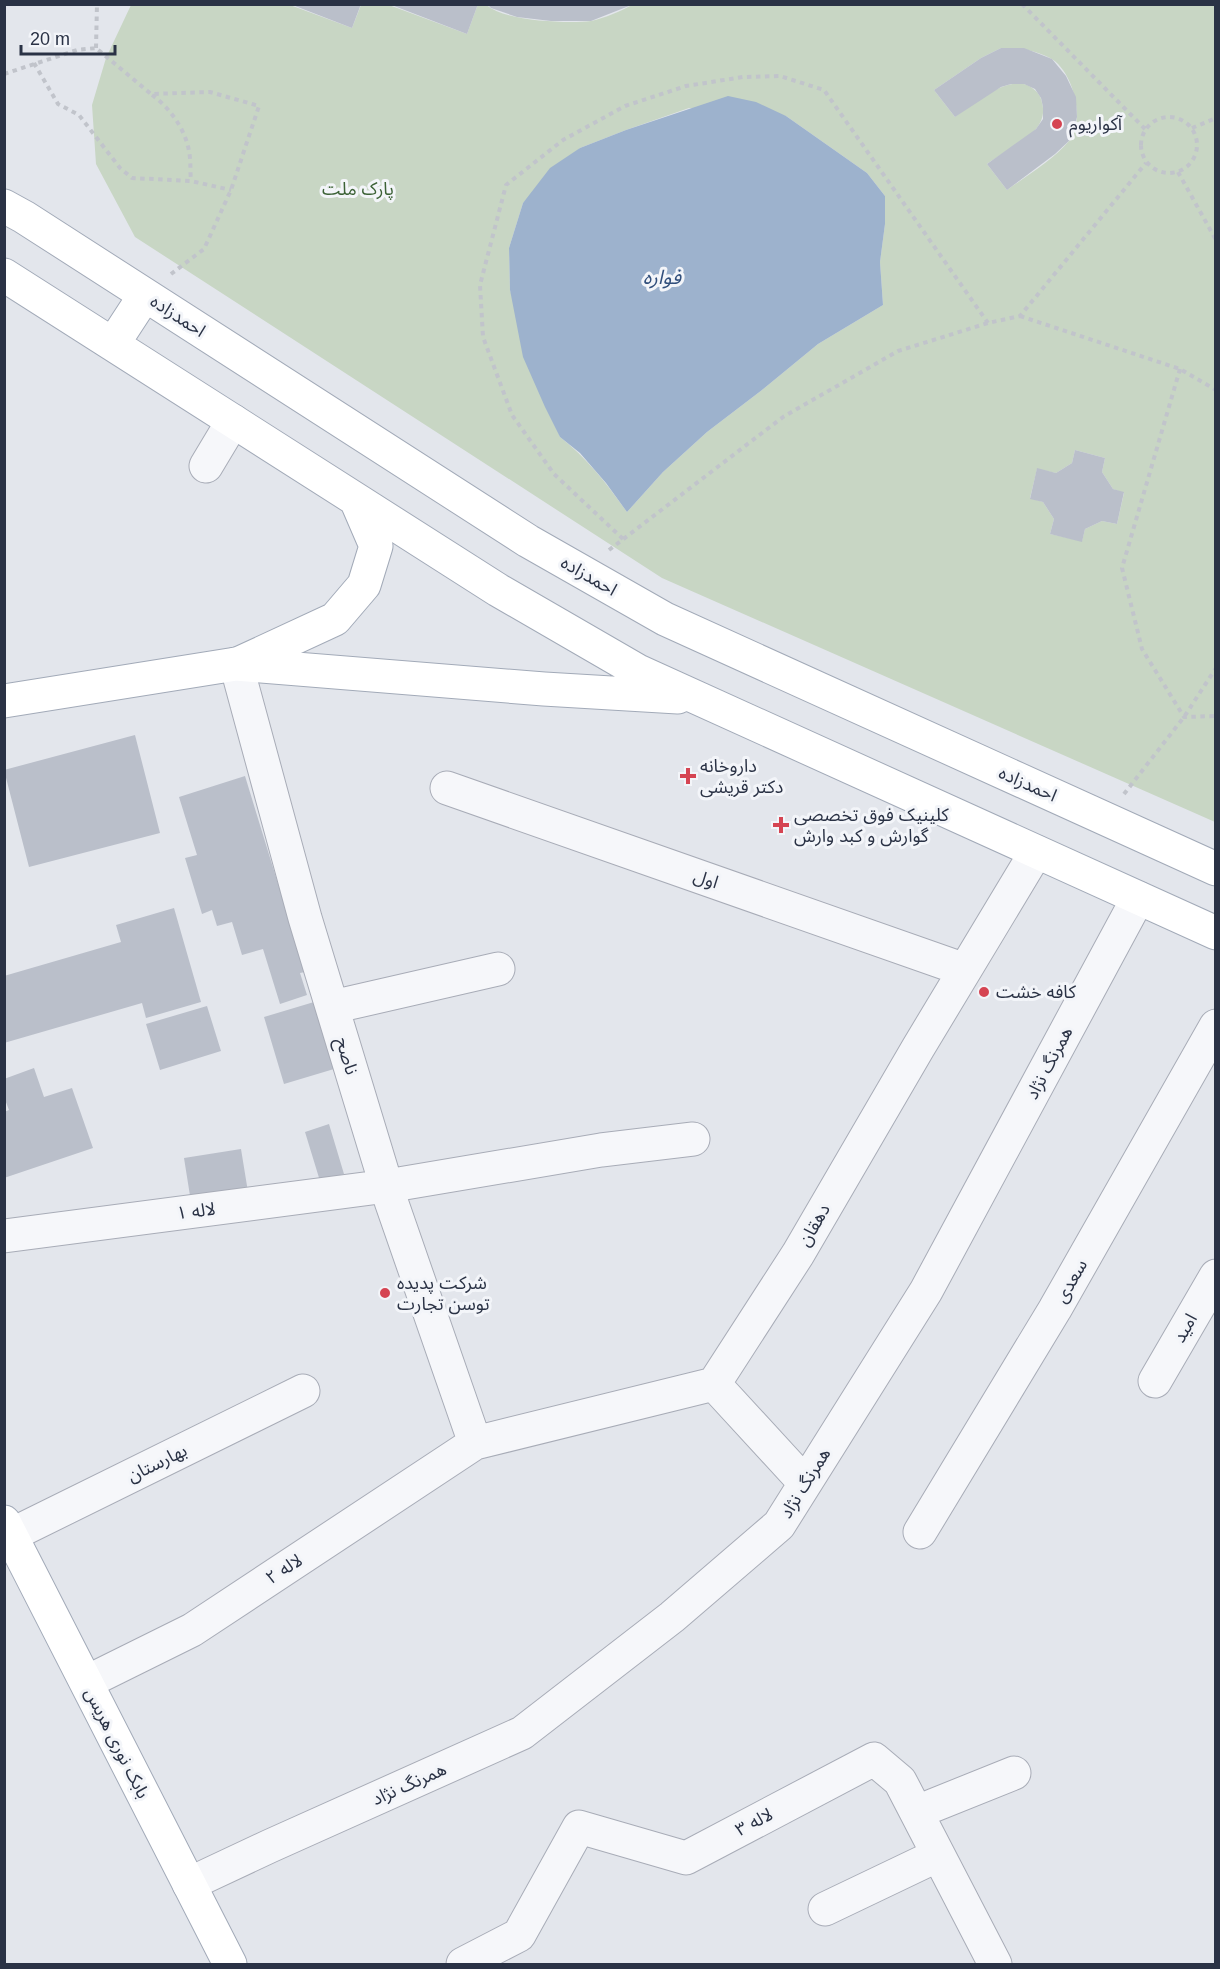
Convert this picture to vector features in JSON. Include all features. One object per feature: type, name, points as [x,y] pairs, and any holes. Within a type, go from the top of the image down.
[{"type":"main road","name":"احمدزاده","points":[[4,206],[528,541],[665,619],[1215,869]]},
{"type":"main road","points":[[4,275],[357,502],[498,590],[638,671],[1215,933]]},
{"type":"main road","points":[[113,344],[145,295]]},
{"type":"main road","points":[[236,664],[335,618],[364,585],[376,546],[357,502]]},
{"type":"main road","points":[[4,701],[236,664],[544,689],[698,698]]},
{"type":"main road","name":"بابک نوری هریس","points":[[8,1529],[230,1965]]},
{"type":"street","points":[[206,466],[232,422]]},
{"type":"street","name":"ناصح","points":[[236,664],[304,918],[387,1186],[475,1443]]},
{"type":"street","name":"اول","points":[[447,788],[965,970]]},
{"type":"street","name":"دهقان","points":[[714,1384],[798,1254],[1036,852]]},
{"type":"street","name":"همرنگ نژاد","points":[[189,1884],[522,1734],[672,1617],[779,1524],[926,1291],[1138,898]]},
{"type":"street","points":[[332,1007],[498,969]]},
{"type":"street","name":"سعدی","points":[[920,1532],[1055,1309],[1215,1026]]},
{"type":"street","name":"لاله ۱","points":[[4,1236],[387,1186],[601,1150],[693,1139]]},
{"type":"street","name":"امید","points":[[1155,1381],[1215,1276]]},
{"type":"street","points":[[475,1443],[714,1384],[805,1483]]},
{"type":"street","name":"بهارستان","points":[[8,1529],[303,1391]]},
{"type":"street","name":"لاله ۲","points":[[87,1682],[192,1630],[475,1443]]},
{"type":"street","name":"لاله ۳","points":[[463,1965],[519,1935],[579,1827],[686,1858],[874,1759],[900,1781],[995,1965]]},
{"type":"street","points":[[916,1812],[1014,1773]]},
{"type":"street","points":[[825,1910],[938,1855]]},
{"type":"path","points":[[96,48],[97,4]]},
{"type":"path","points":[[1022,4],[1145,129]]},
{"type":"path","points":[[4,74],[77,50],[96,48],[165,105],[176,120],[189,150],[191,181]]},
{"type":"path","points":[[34,63],[58,104],[79,115],[120,168],[132,178],[191,181],[231,190]]},
{"type":"path","points":[[623,539],[554,474],[512,415],[483,337],[480,285],[506,185],[563,140],[625,106],[686,86],[743,77],[780,76],[824,90],[988,323]]},
{"type":"path","points":[[145,295],[204,249],[231,190],[260,106],[210,92],[151,94]]},
{"type":"path","points":[[1159,118],[1177,118],[1192,128],[1198,144],[1192,161],[1178,172],[1161,173],[1146,163],[1140,146],[1145,129],[1159,118]]},
{"type":"path","points":[[1192,128],[1215,118]]},
{"type":"path","points":[[1020,316],[1146,163]]},
{"type":"path","points":[[1178,172],[1215,240]]},
{"type":"path","points":[[582,572],[783,417],[898,351],[988,323],[1020,316],[1180,369],[1215,390]]},
{"type":"path","points":[[1180,369],[1122,568],[1142,649],[1184,717]]},
{"type":"path","points":[[1105,818],[1184,717],[1215,669]]},
{"type":"path","points":[[1184,717],[1215,716]]},
{"type":"green space","name":"پارک ملت","points":[[478,4],[487,5],[507,15],[521,18],[567,22],[596,20],[634,4],[1215,5],[1215,822],[662,578],[135,237],[96,164],[92,105],[106,58],[131,5],[290,5],[352,28],[361,5],[389,5],[467,34]],"holes":[[[1001,48],[1032,51],[1058,64],[1071,84],[1077,109],[1074,132],[1063,148],[1007,190],[987,164],[1036,129],[1043,110],[1038,93],[1029,86],[1010,85],[990,93],[955,117],[934,90],[981,58]],[[689,108],[786,116],[867,173],[885,196],[885,224],[880,262],[883,305],[818,344],[707,432],[663,472],[627,512],[596,472],[560,437],[510,290],[509,248],[523,203],[580,148]],[[1075,450],[1105,458],[1102,472],[1113,489],[1124,493],[1117,524],[1102,521],[1085,529],[1082,541],[1050,534],[1054,519],[1043,502],[1030,498],[1037,469],[1056,473],[1072,463]]]},
{"type":"water","name":"فواره","points":[[728,96],[756,102],[786,116],[867,173],[885,196],[885,224],[880,262],[883,305],[818,344],[707,432],[663,472],[627,512],[580,453],[560,437],[545,407],[523,357],[510,290],[509,248],[523,203],[550,168],[580,148]]},
{"type":"building","points":[[290,4],[361,4],[352,28]]},
{"type":"building","points":[[389,4],[478,4],[467,34]]},
{"type":"building","points":[[487,4],[634,4],[591,21],[551,21],[517,17],[491,8]]},
{"type":"building","name":"آکواریوم","points":[[1001,48],[1024,48],[1052,59],[1066,76],[1076,97],[1077,117],[1071,139],[1007,190],[987,164],[1036,129],[1043,119],[1041,98],[1035,89],[1024,84],[1001,87],[955,117],[934,90],[981,58]]},
{"type":"building","points":[[1075,450],[1105,458],[1102,472],[1113,489],[1124,492],[1117,524],[1102,521],[1085,529],[1082,542],[1050,534],[1054,519],[1043,502],[1030,499],[1037,468],[1056,473],[1072,463]]},
{"type":"building","points":[[135,735],[160,833],[29,867],[4,770]]},
{"type":"building","points":[[245,776],[305,972],[300,973],[307,995],[280,1004],[263,949],[242,955],[232,922],[217,926],[212,910],[202,914],[185,858],[197,855],[179,797]]},
{"type":"building","points":[[174,908],[201,1002],[146,1018],[142,1003],[4,1043],[4,976],[121,942],[116,925]]},
{"type":"building","points":[[314,1002],[334,1069],[284,1084],[264,1017]]},
{"type":"building","points":[[207,1006],[221,1051],[160,1070],[146,1024]]},
{"type":"building","points":[[34,1068],[44,1097],[72,1088],[93,1148],[4,1178],[4,1112],[9,1110],[4,1097],[4,1079]]},
{"type":"building","points":[[329,1124],[344,1174],[320,1181],[305,1132]]},
{"type":"building","points":[[241,1149],[248,1192],[191,1202],[184,1158]]},
{"type":"place","name":"آکواریوم","points":[[1057,124]]},
{"type":"place","name":"داروخانه دکتر قریشی","points":[[688,776]]},
{"type":"place","name":"کلینیک فوق تخصصی گوارش و کبد وارش","points":[[781,825]]},
{"type":"place","name":"کافه خشت","points":[[984,992]]},
{"type":"place","name":"شرکت پدیده توسن تجارت","points":[[385,1293]]}]
